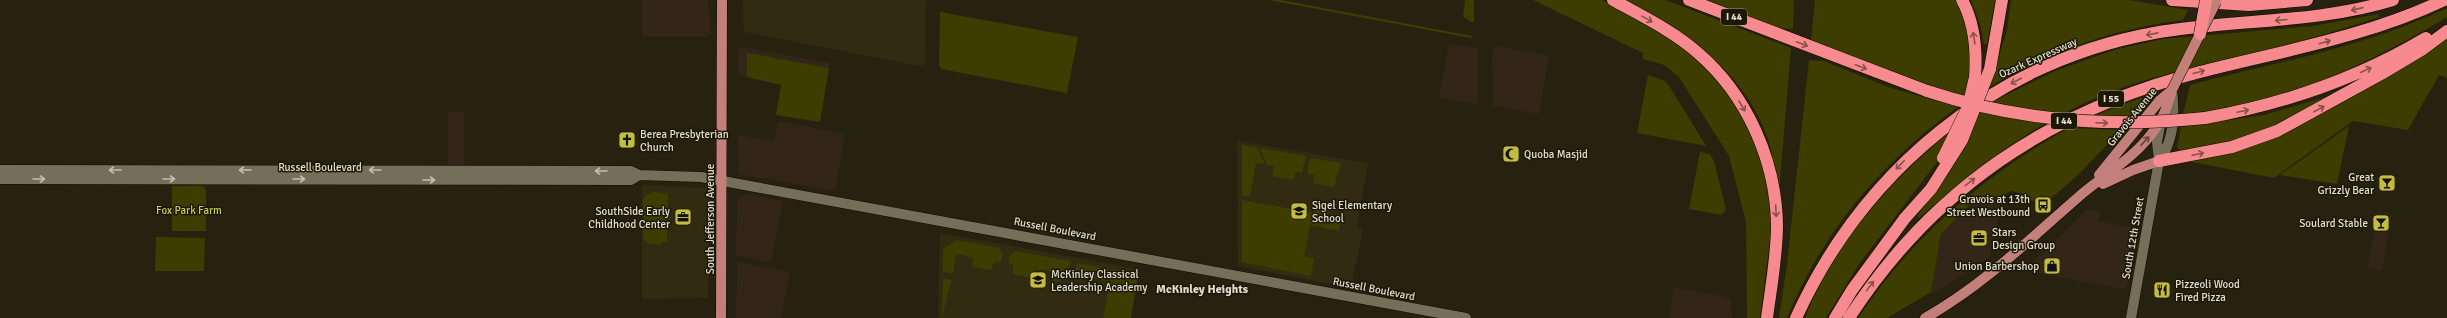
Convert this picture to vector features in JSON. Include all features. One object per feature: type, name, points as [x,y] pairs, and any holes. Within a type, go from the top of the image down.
[{"type":"highway","points":[[1613,0],[1662,28],[1698,53],[1728,84],[1754,128],[1770,172],[1776,204],[1776,246],[1767,318]]},
{"type":"highway","name":"I 44","points":[[1689,0],[1927,91],[2007,112],[2068,121],[2131,124],[2205,118],[2282,101],[2341,81],[2376,66],[2447,26]]},
{"type":"highway","points":[[1835,318],[1852,290],[1905,218],[1942,160],[1965,114],[1976,77],[1975,39],[1971,21],[1962,0]]},
{"type":"highway","points":[[1905,218],[1931,189],[1962,140],[1990,69],[2002,0]]},
{"type":"highway","points":[[2172,0],[2249,5],[2307,0]]},
{"type":"highway","points":[[2200,34],[2206,0]]},
{"type":"highway","points":[[2218,0],[2249,5]]},
{"type":"highway","name":"Ozark Expressway","points":[[1796,318],[1822,267],[1838,240],[1881,185],[1932,136],[1987,97],[2007,86],[2063,59],[2123,40],[2189,28],[2320,16],[2393,0]]},
{"type":"highway","name":"I 55","points":[[1849,318],[1898,250],[1942,206],[2000,159],[2052,127],[2112,99],[2148,87],[2364,31],[2444,0]]},
{"type":"highway","points":[[2159,161],[2232,147],[2277,131],[2381,74],[2423,49],[2447,31]]},
{"type":"main road","name":"South Jefferson Avenue","points":[[721,318],[722,0]]},
{"type":"main road","points":[[2083,193],[2118,176],[2159,161],[2168,147],[2172,125],[2172,90],[2218,0]]},
{"type":"main road","name":"Gravois Avenue","points":[[1926,318],[1995,270],[2083,193],[2142,145],[2162,118],[2172,90]]},
{"type":"main road","name":"Gravois Avenue","points":[[2083,193],[2122,149],[2160,100],[2172,90]]},
{"type":"main road","points":[[2159,161],[2157,142],[2162,118]]},
{"type":"main road","name":"South 12th Street","points":[[2131,318],[2159,161]]},
{"type":"main road","name":"Russell Boulevard","points":[[0,170],[631,171],[639,175],[722,180],[1466,318]]},
{"type":"main road","name":"Russell Boulevard","points":[[0,179],[631,180],[639,175]]},
{"type":"shaded area","points":[[642,0],[708,0],[711,34],[707,37],[642,37]]},
{"type":"shaded area","points":[[743,0],[926,0],[925,64],[920,66],[744,32]]},
{"type":"shaded area","points":[[1449,43],[1478,49],[1478,105],[1439,97]]},
{"type":"shaded area","points":[[1499,46],[1549,56],[1539,114],[1493,106],[1492,53],[1494,48]]},
{"type":"shaded area","points":[[742,47],[830,63],[820,122],[776,115],[781,85],[738,75],[738,51]]},
{"type":"shaded area","points":[[448,112],[464,112],[464,165],[448,165]]},
{"type":"shaded area","points":[[778,121],[845,134],[835,191],[739,174],[738,135],[774,141]]},
{"type":"shaded area","name":"Sigel Elementary School","points":[[1239,141],[1368,163],[1357,227],[1363,229],[1351,288],[1238,266],[1237,144]]},
{"type":"shaded area","points":[[642,185],[705,188],[710,191],[708,298],[642,299]]},
{"type":"shaded area","points":[[744,194],[783,201],[771,263],[736,255],[737,199]]},
{"type":"shaded area","points":[[2004,195],[1989,258],[1933,294],[1931,292],[1941,234],[1979,196],[1996,200]]},
{"type":"shaded area","points":[[2088,209],[2100,211],[2098,221],[2138,229],[2127,285],[2124,289],[2036,273],[2031,269],[2033,262]]},
{"type":"shaded area","points":[[2378,211],[2391,214],[2382,271],[2367,268]]},
{"type":"shaded area","name":"McKinley Classical Leadership Academy","points":[[940,233],[1139,269],[1131,318],[938,318]]},
{"type":"shaded area","points":[[737,262],[790,272],[781,318],[736,318]]},
{"type":"shaded area","points":[[1674,287],[1731,298],[1732,318],[1669,318]]},
{"type":"green space","points":[[1268,0],[1281,0],[1472,36],[1471,38]]},
{"type":"green space","points":[[1465,0],[1474,0],[1474,23],[1463,17]]},
{"type":"green space","points":[[1533,0],[1602,0],[1677,43],[1700,62],[1721,85],[1736,106],[1754,142],[1769,187],[1771,232],[1760,318],[1747,318],[1746,222],[1729,156],[1679,77],[1664,65],[1643,59],[1643,53]]},
{"type":"green space","points":[[1626,0],[1665,0],[1791,48],[1779,193],[1768,139],[1754,109],[1741,88],[1725,70],[1688,38]]},
{"type":"green space","points":[[1707,0],[1794,0],[1793,29],[1779,28]]},
{"type":"green space","points":[[1815,0],[1956,0],[1968,33],[1971,79],[1996,66],[2007,30],[2011,0],[2129,0],[2188,10],[2183,20],[2119,32],[2058,53],[2000,81],[1945,116],[1896,158],[1853,206],[1816,260],[1787,318],[1779,318],[1787,264],[1809,60],[1824,61],[1888,87],[1937,101],[1946,92],[1811,40]]},
{"type":"green space","points":[[1971,0],[1995,0],[1987,44],[1984,45],[1980,24]]},
{"type":"green space","points":[[2447,8],[2447,17],[2416,35],[2385,52],[2321,80],[2253,102],[2183,114],[2190,85],[2288,61],[2353,43],[2416,22]]},
{"type":"green space","points":[[940,12],[1078,37],[1067,93],[941,69],[939,65]]},
{"type":"green space","points":[[2378,14],[2379,17],[2323,35],[2157,77],[2136,83],[2094,99],[2046,123],[2002,151],[1980,167],[1919,218],[1917,216],[1950,172],[1979,114],[1994,101],[2055,71],[2114,50],[2163,39],[2313,26]]},
{"type":"green space","points":[[2447,38],[2447,78],[2439,75],[2408,130],[2353,121],[2274,178],[2192,162],[2193,160],[2253,146],[2280,136]]},
{"type":"green space","points":[[747,53],[829,68],[820,122],[776,115],[781,85],[747,77]]},
{"type":"green space","points":[[1648,75],[1665,81],[1670,87],[1706,146],[1637,133]]},
{"type":"green space","points":[[2143,97],[2130,118],[2090,117]]},
{"type":"green space","points":[[2326,97],[2327,100],[2294,119],[2249,138],[2181,152],[2177,147],[2181,127],[2264,115]]},
{"type":"green space","points":[[2349,126],[2337,184],[2280,175]]},
{"type":"green space","points":[[1956,127],[1941,157],[1859,264],[1826,318],[1805,318],[1832,263],[1849,237],[1888,190]]},
{"type":"green space","points":[[2069,128],[2121,130],[2078,175],[2035,212],[2042,202],[2020,198],[2021,193],[2011,191],[1996,200],[1978,196],[1941,234],[1931,292],[1887,318],[1858,318],[1902,260],[1952,210],[1979,187],[2008,166]]},
{"type":"green space","points":[[1242,145],[1257,148],[1264,162],[1263,164],[1256,163],[1250,197],[1242,195]]},
{"type":"green space","points":[[1260,148],[1306,156],[1302,173],[1295,172],[1294,180],[1272,176],[1274,166],[1267,165]]},
{"type":"green space","points":[[1700,152],[1710,154],[1714,161],[1726,209],[1722,215],[1689,209]]},
{"type":"green space","points":[[1310,158],[1341,163],[1334,187],[1313,183],[1315,175],[1307,174]]},
{"type":"green space","name":"Fox Park Farm","points":[[172,186],[203,186],[206,190],[206,231],[172,231]]},
{"type":"green space","points":[[652,192],[668,193],[667,242],[661,242],[661,245],[648,243],[643,238],[643,200],[646,195]]},
{"type":"green space","points":[[1242,200],[1314,213],[1316,205],[1328,207],[1326,215],[1341,218],[1339,231],[1310,225],[1304,256],[1314,259],[1311,276],[1242,262]]},
{"type":"green space","points":[[156,237],[205,238],[204,271],[155,271]]},
{"type":"green space","points":[[956,240],[999,248],[1003,254],[1001,262],[997,261],[993,264],[992,270],[972,267],[973,258],[963,255],[956,255],[953,274],[943,272],[943,249]]},
{"type":"green space","points":[[1015,251],[1071,261],[1066,279],[1060,278],[1059,282],[1051,280],[1052,273],[1048,270],[1035,270],[1034,278],[1013,274],[1013,264],[1008,263],[1010,255]]},
{"type":"green space","points":[[1077,263],[1109,269],[1107,281],[1075,274]]},
{"type":"green space","points":[[1112,269],[1138,274],[1131,318],[1103,318]]},
{"type":"green space","points":[[943,278],[951,280],[942,318]]},
{"type":"place","name":"Berea Presbyterian Church","points":[[627,140]]},
{"type":"place","name":"Quoba Masjid","points":[[1511,154]]},
{"type":"place","name":"Great Grizzly Bear","points":[[2387,183]]},
{"type":"place","name":"Gravois at 13th Street Westbound","points":[[2043,205]]},
{"type":"place","name":"Sigel Elementary School","points":[[1299,211]]},
{"type":"place","name":"SouthSide Early Childhood Center","points":[[683,217]]},
{"type":"place","name":"Soulard Stable","points":[[2381,223]]},
{"type":"place","name":"Stars Design Group","points":[[1979,238]]},
{"type":"place","name":"Union Barbershop","points":[[2052,266]]},
{"type":"place","name":"McKinley Classical Leadership Academy","points":[[1038,280]]},
{"type":"place","name":"Pizzeoli Wood Fired Pizza","points":[[2162,290]]},
{"type":"district","name":"McKinley Heights","points":[[1202,289]]}]
